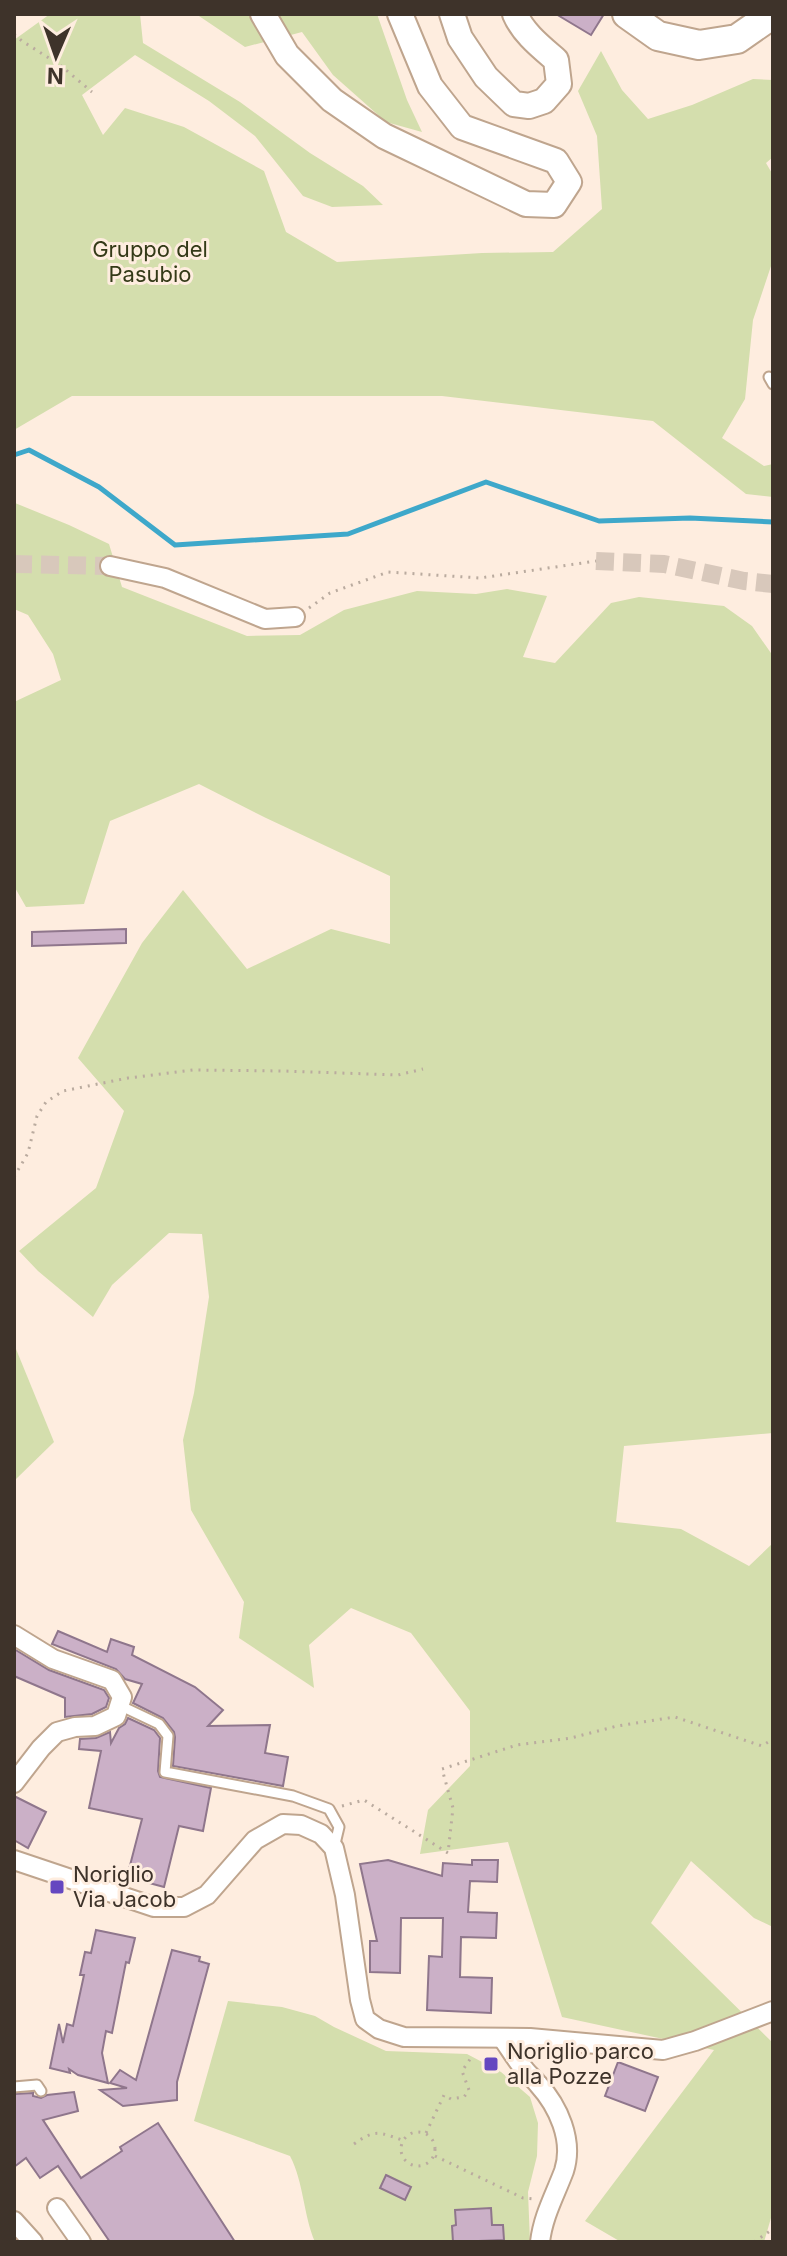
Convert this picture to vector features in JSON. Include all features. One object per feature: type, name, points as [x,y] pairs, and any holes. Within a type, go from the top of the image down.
[{"type":"main road","points":[[627,14],[658,36],[699,45],[737,39],[773,14]]},
{"type":"street","points":[[263,14],[287,55],[332,100],[384,136],[526,204],[554,205],[569,182],[556,161],[462,127],[430,86],[400,14]]},
{"type":"street","points":[[452,14],[460,38],[486,77],[514,104],[529,106],[544,101],[559,84],[556,60],[538,44],[515,14]]},
{"type":"street","points":[[110,566],[165,578],[265,619],[295,617]]},
{"type":"street","points":[[14,1635],[53,1659],[112,1680],[122,1697],[116,1716],[95,1726],[57,1732],[14,1783]]},
{"type":"street","points":[[14,1860],[154,1907],[184,1907],[207,1895],[255,1840],[283,1824],[301,1825],[321,1834],[334,1848],[345,1895],[365,2019],[379,2029],[404,2037],[530,2038],[663,2050],[773,2011]]},
{"type":"street","points":[[503,2039],[555,2106],[567,2145],[565,2168],[541,2227],[540,2242]]},
{"type":"street","points":[[57,2208],[81,2242]]},
{"type":"street","points":[[14,2221],[33,2242]]},
{"type":"lane","points":[[119,1705],[159,1724],[168,1736],[165,1772],[293,1796],[329,1809],[339,1827],[334,1848]]},
{"type":"lane","points":[[14,2087],[37,2085],[41,2091]]},
{"type":"path","points":[[14,34],[60,65],[92,92]]},
{"type":"path","points":[[295,617],[330,593],[388,572],[480,578],[596,561]]},
{"type":"path","points":[[14,1177],[28,1153],[37,1116],[46,1102],[63,1091],[128,1078],[193,1070],[398,1075],[423,1069]]},
{"type":"path","points":[[329,1809],[364,1800],[448,1853],[453,1808],[442,1769],[517,1745],[571,1738],[617,1726],[675,1717],[762,1746],[773,1739]]},
{"type":"path","points":[[426,2133],[444,2095],[451,2099],[464,2097],[469,2090],[462,2071],[484,2039]]},
{"type":"path","points":[[354,2144],[367,2134],[376,2132],[402,2140]]},
{"type":"path","points":[[410,2133],[426,2133],[435,2143],[435,2156],[427,2164],[416,2167],[406,2163],[400,2151],[402,2140],[410,2133]]},
{"type":"path","points":[[435,2156],[523,2198],[550,2201]]},
{"type":"path","points":[[754,2242],[773,2229]]},
{"type":"green space","name":"Gruppo del Pasubio","points":[[50,14],[140,14],[143,43],[240,102],[310,153],[363,186],[383,205],[332,207],[303,196],[255,136],[209,101],[135,55],[82,95],[103,135],[125,108],[184,127],[264,171],[286,232],[337,262],[553,252],[602,209],[597,136],[578,91],[601,51],[622,90],[648,119],[692,105],[753,79],[773,80],[773,157],[766,163],[773,175],[773,260],[753,320],[745,399],[722,438],[764,466],[773,464],[773,497],[746,494],[653,421],[442,396],[72,396],[14,430],[14,40]]},
{"type":"green space","points":[[196,14],[377,14],[407,100],[422,132],[386,122],[333,75],[302,32],[245,47]]},
{"type":"green space","points":[[15,503],[109,544],[122,587],[247,636],[300,635],[344,610],[417,591],[476,594],[507,589],[547,596],[523,657],[555,663],[611,603],[639,597],[724,606],[752,626],[773,656],[773,1433],[624,1446],[616,1522],[681,1529],[749,1566],[773,1543],[773,1927],[754,1918],[691,1861],[651,1923],[773,2043],[773,2211],[764,2242],[621,2242],[585,2221],[714,2050],[562,2017],[508,1842],[420,1854],[428,1810],[470,1766],[470,1711],[411,1633],[351,1608],[309,1645],[314,1688],[239,1638],[244,1602],[191,1510],[183,1440],[194,1393],[209,1297],[202,1234],[169,1233],[112,1285],[93,1317],[19,1251],[96,1188],[124,1111],[78,1058],[142,943],[183,890],[247,969],[331,929],[390,944],[390,876],[199,784],[110,821],[84,904],[26,907],[14,886],[14,702],[61,680],[53,654],[28,615],[14,609]]},
{"type":"green space","points":[[14,1350],[54,1442],[14,1481]]},
{"type":"green space","points":[[228,2001],[282,2007],[315,2016],[386,2051],[467,2054],[501,2072],[530,2097],[538,2123],[537,2156],[528,2192],[530,2242],[471,2242],[504,2240],[503,2225],[492,2225],[491,2208],[452,2226],[453,2242],[315,2242],[290,2156],[194,2121]]},
{"type":"building","points":[[556,14],[604,14],[591,35]]},
{"type":"building","points":[[126,929],[126,943],[32,946],[32,932]]},
{"type":"building","points":[[58,1631],[107,1652],[111,1639],[134,1647],[132,1655],[195,1687],[223,1710],[208,1726],[270,1725],[265,1753],[288,1757],[283,1786],[173,1766],[174,1732],[163,1718],[133,1703],[142,1684],[125,1679],[116,1669],[52,1644]]},
{"type":"building","points":[[14,1649],[49,1670],[104,1690],[109,1698],[106,1707],[92,1714],[65,1717],[65,1698],[14,1676]]},
{"type":"building","points":[[128,1718],[154,1730],[160,1738],[160,1777],[211,1788],[203,1831],[179,1826],[164,1887],[127,1877],[142,1819],[89,1808],[101,1751],[79,1749],[80,1739],[96,1738],[110,1732],[111,1743]]},
{"type":"building","points":[[14,1796],[46,1812],[28,1848],[14,1840]]},
{"type":"building","points":[[388,1860],[442,1876],[443,1863],[472,1865],[472,1860],[498,1860],[497,1882],[470,1881],[468,1912],[497,1913],[496,1938],[461,1937],[460,1977],[492,1978],[491,2013],[427,2010],[429,1956],[442,1957],[443,1918],[401,1918],[400,1973],[370,1972],[370,1941],[377,1941],[360,1864]]},
{"type":"building","points":[[96,1930],[135,1938],[129,1963],[126,1962],[112,2033],[106,2031],[102,2053],[108,2083],[78,2075],[69,2069],[70,2073],[50,2068],[59,2024],[63,2043],[67,2024],[73,2026],[84,1975],[80,1975],[85,1952],[91,1953]]},
{"type":"building","points":[[172,1950],[200,1957],[199,1961],[209,1964],[177,2082],[177,2100],[123,2106],[100,2090],[127,2088],[110,2083],[120,2070],[136,2080]]},
{"type":"building","points":[[618,2062],[658,2077],[645,2111],[605,2096]]},
{"type":"building","points":[[74,2092],[78,2111],[43,2120],[81,2178],[122,2151],[120,2147],[158,2123],[235,2242],[110,2242],[58,2166],[40,2178],[26,2158],[14,2167],[14,2094],[33,2093],[33,2096],[41,2098]]},
{"type":"building","points":[[386,2175],[411,2187],[405,2200],[380,2188]]},
{"type":"building","points":[[491,2208],[492,2225],[503,2225],[504,2240],[453,2242],[455,2210]]},
{"type":"waterway","points":[[14,455],[29,450],[99,487],[175,545],[348,534],[486,482],[599,521],[690,518],[773,522]]},
{"type":"tunnel","points":[[596,561],[664,564],[773,584]]},
{"type":"tunnel","points":[[14,564],[110,566]]},
{"type":"place","name":"Noriglio Via Jacob","points":[[57,1887]]},
{"type":"place","name":"Noriglio parco alla Pozze","points":[[491,2064]]}]
